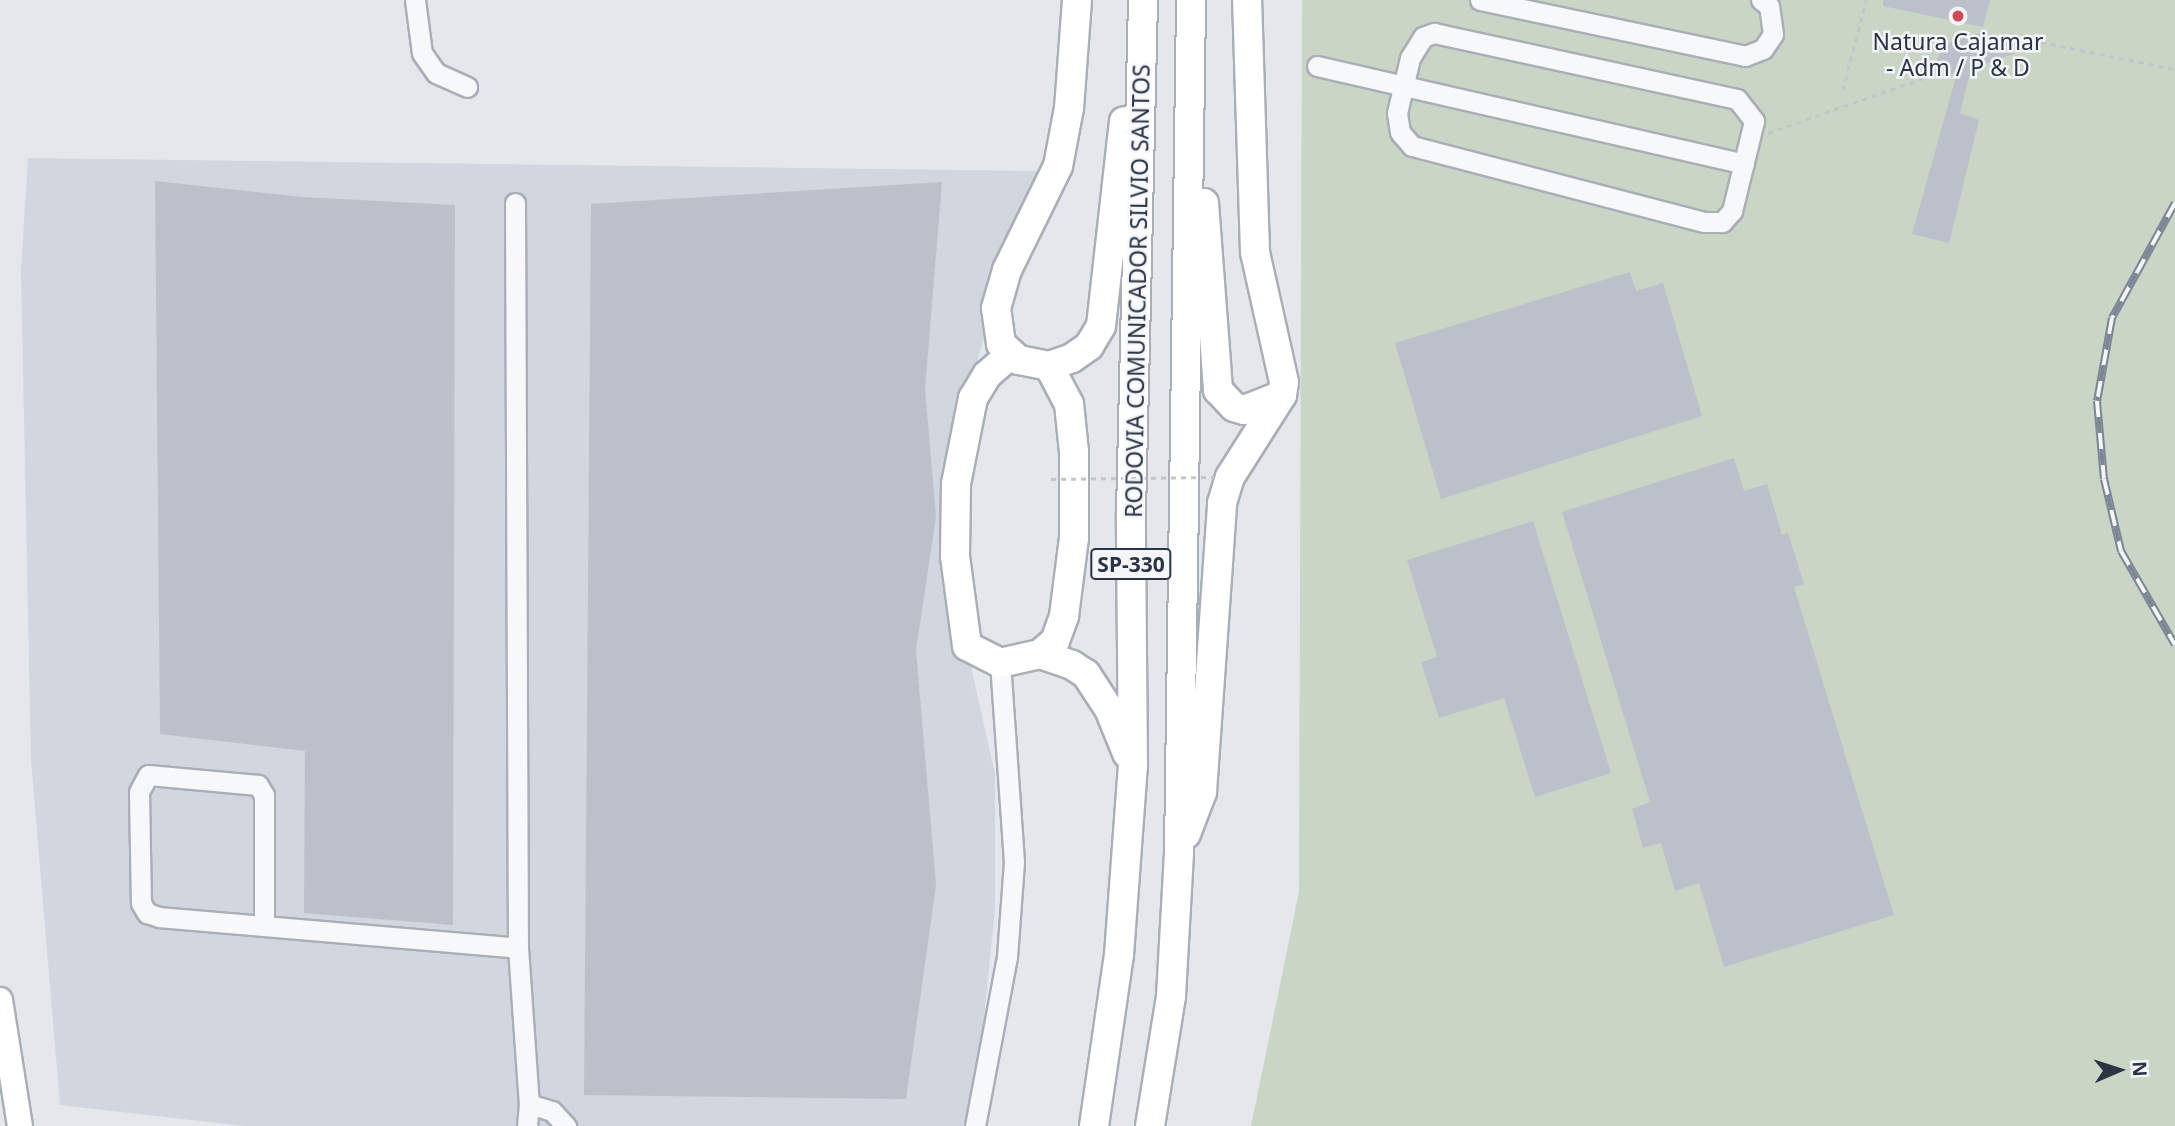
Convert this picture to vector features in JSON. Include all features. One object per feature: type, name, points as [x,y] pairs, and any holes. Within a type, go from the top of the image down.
[{"type":"highway","points":[[1077,0],[1069,108],[1058,166],[1007,270],[996,308],[1000,344],[1010,355],[1048,366],[1072,358],[1088,346],[1104,316],[1138,0]]},
{"type":"highway","name":"RODOVIA COMUNICADOR SILVIO SANTOS","points":[[1094,1126],[1119,955],[1133,766],[1131,513],[1143,0]]},
{"type":"highway","name":"SP-330","points":[[1150,1126],[1171,996],[1179,852],[1191,0]]},
{"type":"highway","points":[[1179,852],[1202,792],[1222,503],[1230,477],[1282,395],[1283,371],[1255,252],[1247,0]]},
{"type":"highway","points":[[1189,106],[1204,209],[1218,390],[1234,407],[1244,410],[1282,395]]},
{"type":"highway","points":[[1010,355],[987,375],[973,398],[956,484],[956,567],[967,646],[1000,663],[1040,654],[1055,641],[1064,617],[1074,538],[1071,415],[1048,366]]},
{"type":"highway","points":[[1040,654],[1073,665],[1097,687],[1133,766]]},
{"type":"main road","points":[[0,1000],[20,1126]]},
{"type":"lane","points":[[415,0],[422,53],[436,73],[467,86]]},
{"type":"lane","points":[[1480,0],[1745,56],[1763,49],[1773,34],[1769,5],[1761,0]]},
{"type":"lane","points":[[1453,34],[1737,99],[1750,110],[1754,121],[1744,164],[1732,211],[1722,222],[1712,223],[1412,146],[1400,132],[1397,113],[1410,58],[1423,37],[1453,34]]},
{"type":"lane","points":[[1317,66],[1744,164]]},
{"type":"lane","points":[[515,203],[517,948],[529,1104],[527,1126]]},
{"type":"lane","points":[[975,1126],[1007,957],[1014,862],[1000,663]]},
{"type":"lane","points":[[264,926],[264,795],[258,785],[148,775],[139,792],[141,903],[147,913],[264,926],[517,948]]},
{"type":"lane","points":[[529,1104],[552,1111],[566,1126]]},
{"type":"path","points":[[1843,90],[1866,0]]},
{"type":"path","points":[[1764,134],[2031,40],[2175,69]]},
{"type":"path","points":[[1051,479],[1214,477]]},
{"type":"shaded area","points":[[28,158],[1042,171],[1004,271],[956,432],[966,644],[995,774],[995,909],[977,1087],[963,1126],[244,1126],[60,1105],[31,760],[21,271]]},
{"type":"green space","points":[[1302,0],[2175,0],[2175,1126],[1251,1126],[1299,892]]},
{"type":"building","name":"Natura Cajamar - Adm / P & D","points":[[1883,0],[1990,0],[1983,27],[1883,6]]},
{"type":"building","points":[[1982,32],[1981,37],[2033,47],[1971,69],[1960,113],[1979,120],[1949,243],[1912,234],[1957,73],[1929,79],[1943,45]]},
{"type":"building","points":[[155,181],[302,197],[455,205],[453,925],[304,913],[305,751],[160,734]]},
{"type":"building","points":[[942,182],[925,389],[936,517],[916,650],[936,885],[906,1099],[584,1095],[591,204]]},
{"type":"building","points":[[1630,272],[1636,291],[1663,283],[1702,416],[1441,499],[1395,343]]},
{"type":"building","points":[[1734,458],[1744,491],[1767,484],[1782,535],[1788,533],[1804,584],[1794,587],[1894,915],[1724,967],[1699,883],[1675,891],[1661,843],[1643,848],[1632,809],[1650,802],[1562,512]]},
{"type":"building","points":[[1533,521],[1611,773],[1535,797],[1504,698],[1439,718],[1421,662],[1437,657],[1407,560]]},
{"type":"railway","points":[[2175,203],[2112,318],[2097,401],[2104,479],[2121,551],[2175,645]]},
{"type":"place","name":"Natura Cajamar - Adm / P & D","points":[[1958,16]]}]
